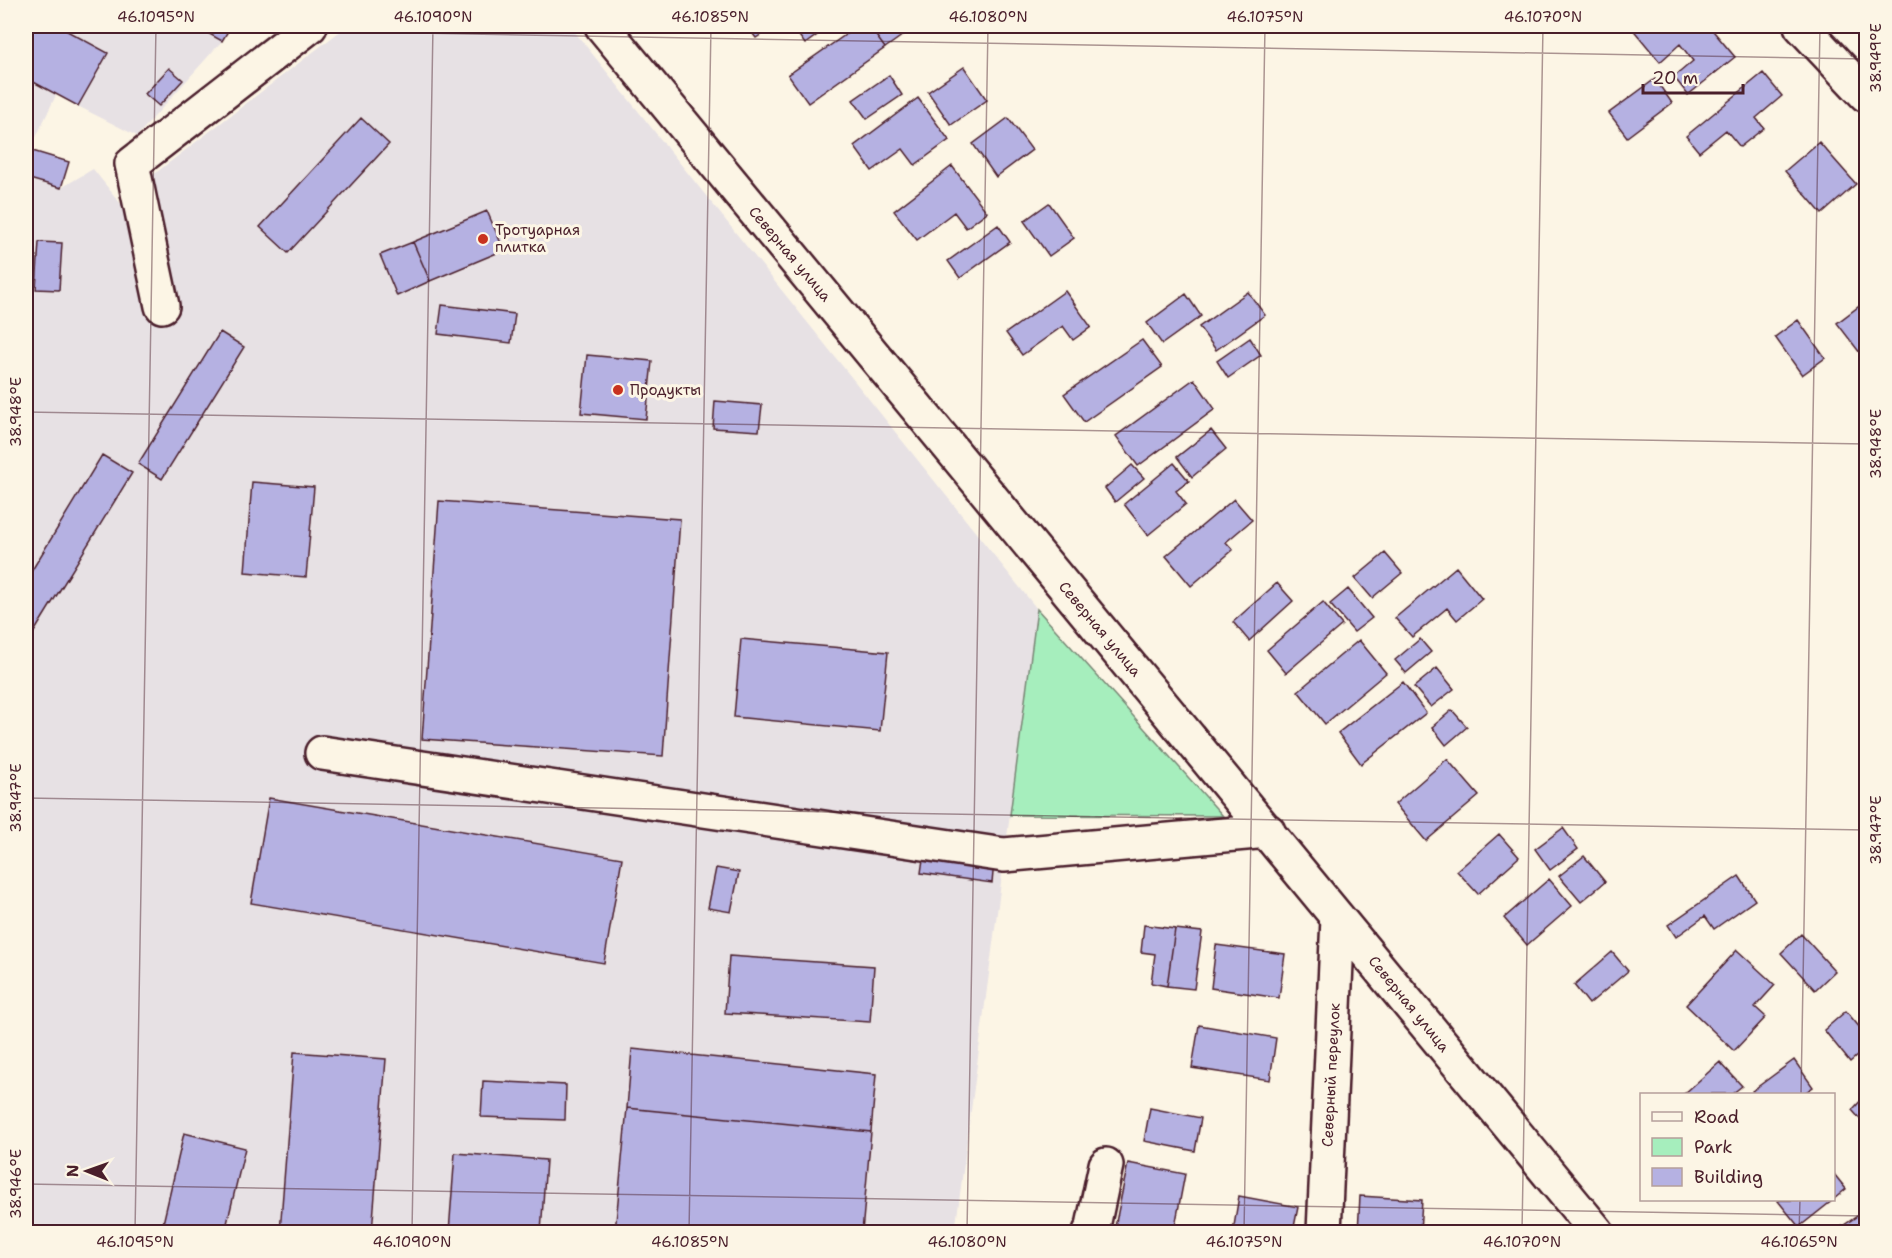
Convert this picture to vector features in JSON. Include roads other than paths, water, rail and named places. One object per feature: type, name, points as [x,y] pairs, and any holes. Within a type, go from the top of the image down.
[{"type":"street","points":[[162,306],[132,164],[310,26]]},
{"type":"street","name":"Северная улица","points":[[602,26],[1268,831],[1597,1233]]},
{"type":"street","points":[[1801,26],[1866,95]]},
{"type":"street","points":[[322,753],[1004,855],[1268,831]]},
{"type":"street","name":"Северный переулок","points":[[1324,1233],[1338,918]]},
{"type":"street","points":[[1090,1233],[1106,1165]]},
{"type":"place","name":"Тротуарная плитка","points":[[483,239]]},
{"type":"place","name":"Продукты","points":[[618,390]]}]
